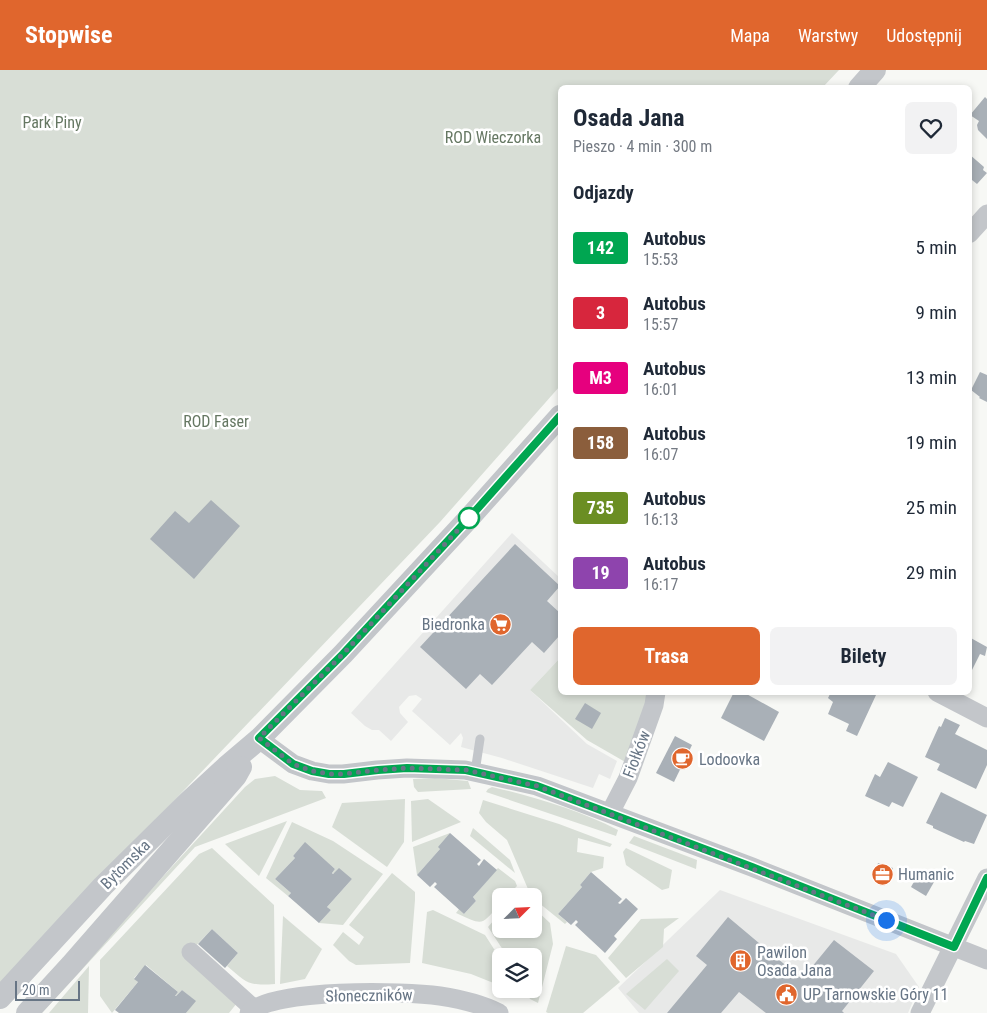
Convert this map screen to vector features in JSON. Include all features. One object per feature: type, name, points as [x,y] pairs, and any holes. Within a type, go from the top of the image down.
[{"type":"street","points":[[862,85],[875,70]]},
{"type":"street","points":[[972,231],[987,214]]},
{"type":"street","name":"Bytomska","points":[[0,998],[103,886],[187,803],[259,738],[343,654],[470,517],[558,418]]},
{"type":"street","name":"Fiołków","points":[[610,813],[628,778],[654,705],[656,695]]},
{"type":"street","points":[[943,695],[987,718]]},
{"type":"street","points":[[259,738],[293,764],[312,771],[329,774],[407,768],[466,770],[537,786],[987,960]]},
{"type":"street","name":"Bytomska","points":[[27,1013],[236,776],[259,738]]},
{"type":"street","points":[[920,1013],[987,878]]},
{"type":"street","name":"Słoneczników","points":[[191,952],[251,1011],[288,998],[384,992],[441,996],[488,1011]]},
{"type":"lane","points":[[475,772],[480,738]]},
{"type":"shaded area","points":[[512,533],[558,576],[558,660],[530,690],[587,744],[617,761],[610,779],[599,774],[593,788],[502,758],[461,747],[463,738],[461,733],[450,745],[412,711],[422,699],[416,695],[409,696],[399,707],[400,713],[408,722],[391,741],[379,730],[372,730],[365,726],[351,713]]},
{"type":"shaded area","points":[[720,890],[896,954],[919,987],[908,1013],[639,1013],[618,988]]},
{"type":"green space","name":"ROD Faser","points":[[0,70],[839,70],[825,85],[558,85],[558,388],[440,522],[0,983]]},
{"type":"green space","points":[[558,660],[558,695],[649,695],[627,763],[587,740],[530,690]]},
{"type":"green space","points":[[275,776],[300,790],[322,791],[326,798],[195,847],[42,1013],[38,1013],[245,787],[255,779]]},
{"type":"green space","points":[[435,778],[468,781],[471,789],[418,792],[414,787],[413,779]]},
{"type":"green space","points":[[492,787],[572,810],[618,830],[616,836],[486,792]]},
{"type":"green space","points":[[405,799],[404,842],[387,867],[332,827],[342,803]]},
{"type":"green space","points":[[428,799],[461,822],[412,842],[411,801]]},
{"type":"green space","points":[[483,800],[559,824],[612,844],[610,847],[578,838],[577,852],[604,857],[603,868],[591,872],[580,885],[582,887],[558,914],[567,922],[565,924],[542,905],[542,888],[528,888],[507,840],[486,822],[479,813]]},
{"type":"green space","points":[[287,821],[259,876],[225,844]]},
{"type":"green space","points":[[292,822],[333,841],[383,874],[343,925],[319,923],[331,910],[327,907],[352,879],[332,873],[335,869],[305,843],[293,856],[295,858],[275,879],[291,893],[288,896],[266,878]]},
{"type":"green space","points":[[473,828],[510,860],[515,873],[470,836]]},
{"type":"green space","points":[[450,833],[440,849],[417,875],[413,847]]},
{"type":"green space","points":[[634,836],[697,860],[696,869],[629,843]]},
{"type":"green space","points":[[212,848],[274,905],[275,984],[253,984],[227,966],[238,953],[212,929],[187,955],[237,1003],[229,1013],[186,1013],[195,1001],[182,990],[175,996],[178,992],[146,965],[134,978],[138,982],[112,1013],[100,996],[100,960],[199,854]]},
{"type":"green space","points":[[626,848],[672,870],[669,888],[662,890],[626,865],[623,852]]},
{"type":"green space","points":[[498,868],[515,881],[517,886],[515,888],[492,888],[492,913],[482,921],[477,922],[456,913],[459,909],[464,914],[476,901],[473,897]]},
{"type":"green space","points":[[392,873],[415,892],[410,963],[356,965],[349,961],[333,945],[343,932],[359,945],[364,937],[349,925]]},
{"type":"green space","points":[[433,910],[485,935],[493,948],[492,982],[471,974],[422,963],[427,912]]},
{"type":"green space","points":[[283,916],[322,949],[305,979],[280,984]]},
{"type":"green space","points":[[542,916],[550,923],[553,944],[542,987],[542,948],[502,948],[495,938],[542,938]]},
{"type":"green space","points":[[679,918],[664,929],[663,947],[626,978],[608,958],[641,919]]},
{"type":"green space","points":[[492,922],[492,933],[488,927]]},
{"type":"green space","points":[[566,946],[596,955],[620,982],[583,1013],[548,1013],[546,1012]]},
{"type":"green space","points":[[667,959],[679,971],[645,1010],[626,994]]},
{"type":"green space","points":[[89,966],[88,1013],[49,1013]]},
{"type":"green space","points":[[530,998],[539,998],[538,1003]]},
{"type":"building","points":[[985,97],[987,99],[987,139],[978,130],[977,125],[979,121],[972,116],[972,113]]},
{"type":"building","points":[[972,157],[984,167],[983,170],[987,173],[977,184],[972,180]]},
{"type":"building","points":[[980,372],[987,375],[987,402],[979,398],[972,391]]},
{"type":"building","points":[[211,500],[240,526],[194,579],[150,539],[175,511],[189,523]]},
{"type":"building","name":"Biedronka","points":[[515,544],[558,584],[558,588],[547,601],[558,611],[558,637],[544,653],[532,642],[492,685],[480,674],[466,689],[420,647]]},
{"type":"building","points":[[972,639],[987,647],[985,656],[980,654],[972,670]]},
{"type":"building","points":[[732,695],[748,695],[779,712],[764,741],[721,718]]},
{"type":"building","points":[[830,695],[876,695],[857,736],[846,731],[849,724],[828,714],[833,702],[828,698]]},
{"type":"building","points":[[585,703],[601,713],[592,729],[575,719]]},
{"type":"building","points":[[945,718],[960,725],[955,734],[987,750],[987,765],[976,789],[937,770],[940,764],[925,757],[939,726],[941,727]]},
{"type":"building","points":[[675,736],[692,745],[674,782],[656,773]]},
{"type":"building","points":[[888,762],[918,777],[903,807],[892,802],[889,807],[865,796],[875,774],[880,777]]},
{"type":"building","points":[[941,792],[987,815],[974,844],[964,842],[926,823]]},
{"type":"building","points":[[450,833],[481,860],[477,864],[479,866],[484,859],[497,870],[473,897],[476,901],[464,914],[434,887],[437,884],[435,882],[430,887],[417,875],[440,849],[438,847]]},
{"type":"building","points":[[305,842],[335,869],[333,874],[339,868],[352,879],[327,907],[331,910],[319,923],[288,896],[291,893],[275,879],[295,858],[293,856]]},
{"type":"building","points":[[878,863],[893,868],[888,881],[874,875]]},
{"type":"building","points":[[591,872],[622,899],[618,903],[620,904],[626,898],[638,909],[614,936],[617,939],[605,953],[575,925],[578,922],[576,920],[571,925],[558,914],[582,887],[580,885]]},
{"type":"building","points":[[919,873],[934,882],[926,896],[911,887]]},
{"type":"building","name":"Pawilon Osada Jana","points":[[728,917],[802,979],[834,940],[874,971],[842,1011],[844,1013],[766,1013],[739,992],[721,1013],[667,1013],[707,965],[696,956]]},
{"type":"building","points":[[212,929],[238,953],[225,968],[198,944]]},
{"type":"building","points":[[145,965],[178,992],[175,996],[182,990],[196,1001],[186,1013],[119,1013],[115,1010],[138,982],[134,979]]},
{"type":"bus line","name":"142","points":[[558,418],[470,517],[343,654],[259,738],[293,764],[312,771],[329,774],[407,768],[466,770],[537,786],[752,867],[954,947],[987,878]]},
{"type":"place","name":"Biedronka","points":[[501,624]]},
{"type":"place","name":"Lodoovka","points":[[683,759]]},
{"type":"place","name":"Humanic","points":[[882,874]]},
{"type":"place","name":"Pawilon Osada Jana","points":[[741,961]]},
{"type":"place","name":"UP Tarnowskie Góry 11","points":[[787,994]]},
{"type":"route","points":[[469,518],[343,654],[259,738],[293,764],[312,771],[329,774],[407,768],[466,770],[537,786],[886,920]]},
{"type":"park label","name":"Park Piny","points":[[52,122]]},
{"type":"park label","name":"ROD Wieczorka","points":[[493,137]]}]
